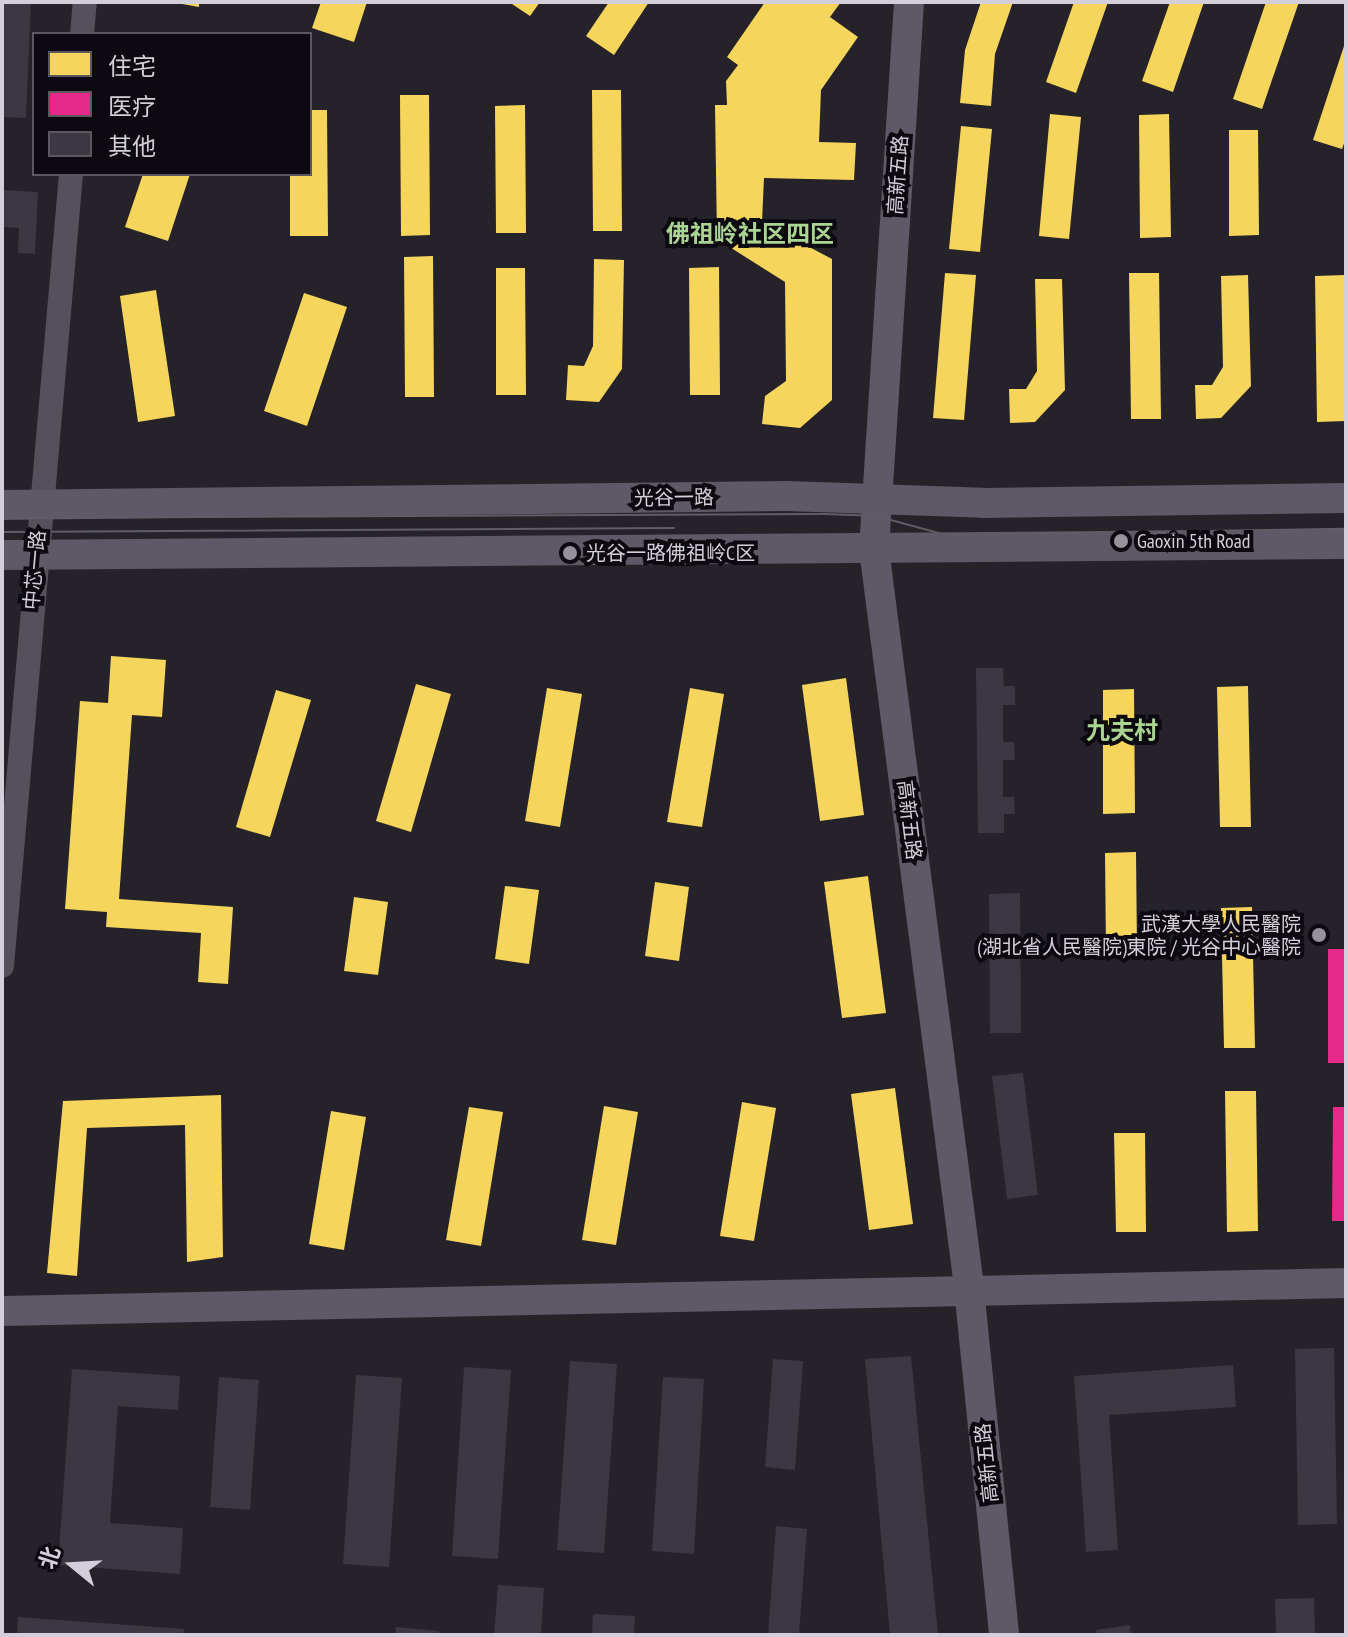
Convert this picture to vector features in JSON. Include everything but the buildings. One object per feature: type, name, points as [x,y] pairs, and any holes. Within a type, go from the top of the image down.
[{"type":"main road","name":"高新五路","points":[[909,2],[874,549],[968,1285],[1004,1635]]},
{"type":"main road","name":"光谷一路","points":[[2,505],[1346,498]]},
{"type":"main road","points":[[2,555],[1346,544]]},
{"type":"main road","points":[[2,1311],[968,1285],[1346,1271]]},
{"type":"main road","points":[[2,1298],[1346,1283]]},
{"type":"street","points":[[82,32],[85,2]]},
{"type":"street","name":"中芯一路","points":[[2,966],[23,682],[39,555],[40,505],[71,176]]},
{"type":"tram line","points":[[2,518],[825,514],[876,516],[946,535],[1346,529]]},
{"type":"tram line","points":[[2,532],[674,528]]},
{"type":"place","name":"Gaoxin 5th Road","points":[[1121,541]]},
{"type":"place","name":"光谷一路佛祖岭C区","points":[[570,553]]},
{"type":"place","name":"武漢大學人民醫院 (湖北省人民醫院)東院 / 光谷中心醫院","points":[[1319,935]]},
{"type":"district","name":"佛祖岭社区四区","points":[[750,234]]},
{"type":"district","name":"九夫村","points":[[1122,731]]}]
